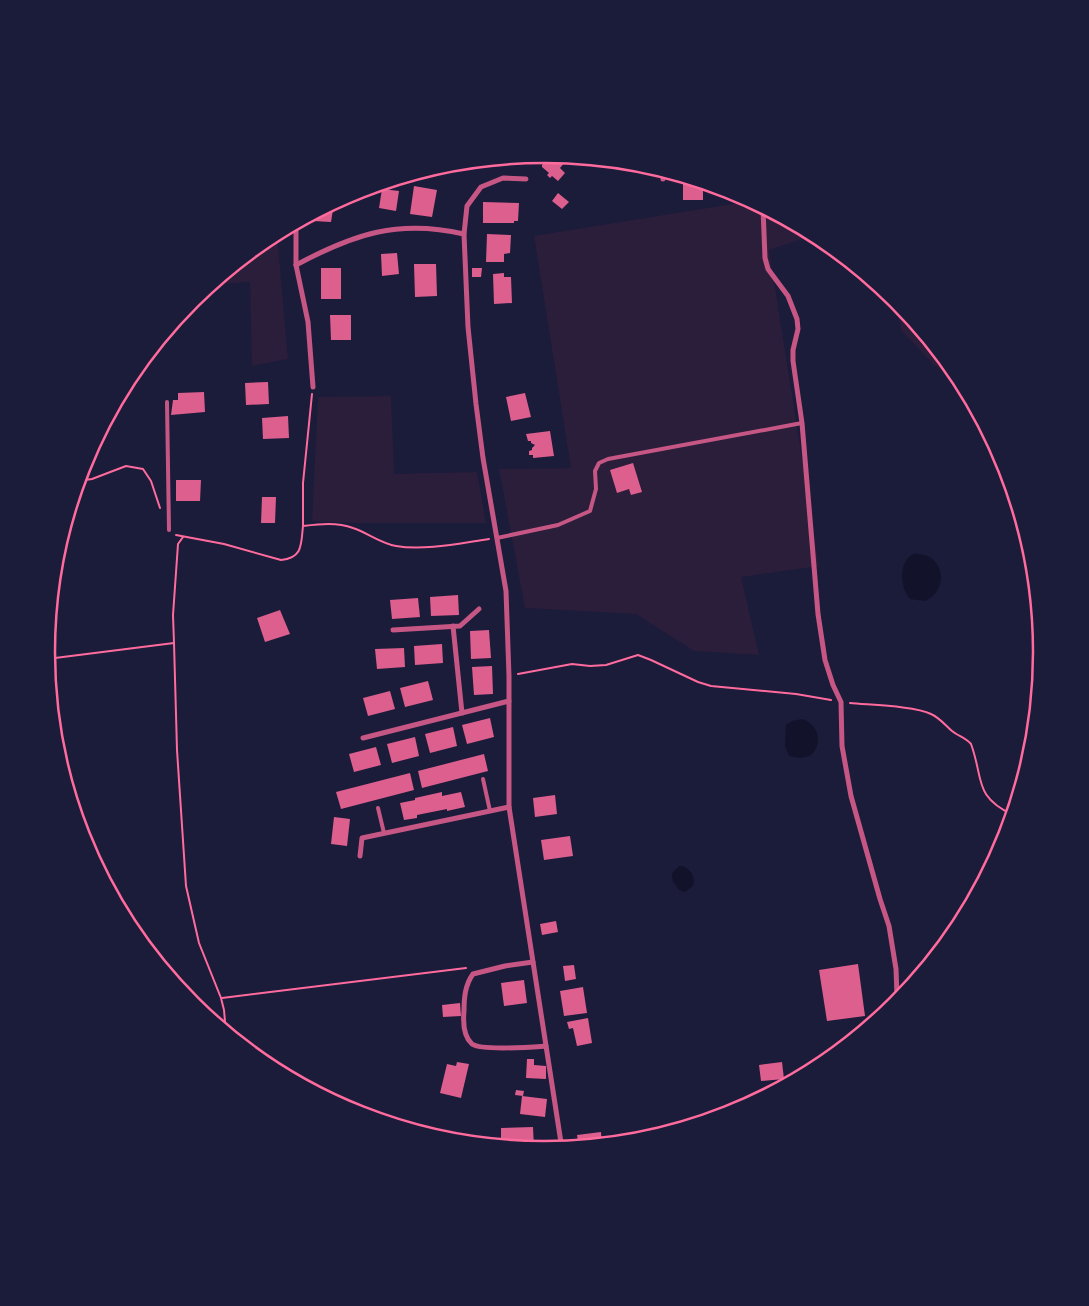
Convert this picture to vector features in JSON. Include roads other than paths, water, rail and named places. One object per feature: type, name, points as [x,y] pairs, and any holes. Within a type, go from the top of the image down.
[{"type":"street","points":[[526,179],[503,178],[482,187],[467,206],[464,234],[468,327],[476,404],[483,458],[506,591],[509,676],[509,807],[561,1141]]},
{"type":"street","points":[[763,215],[765,258],[768,268],[788,296],[797,319],[798,329],[793,350],[793,361],[802,423],[818,614],[825,660],[841,702],[842,746],[851,796],[892,940],[897,993]]},
{"type":"street","points":[[296,265],[350,239],[391,229],[445,230],[464,234]]},
{"type":"street","points":[[296,232],[296,265],[308,322],[313,387]]},
{"type":"street","points":[[393,630],[460,626],[479,609]]},
{"type":"street","points":[[453,626],[462,713]]},
{"type":"street","points":[[363,738],[509,701]]},
{"type":"street","points":[[360,856],[362,838],[509,807]]},
{"type":"street","points":[[533,962],[505,966],[473,974],[468,981],[464,998],[463,1026],[468,1040],[474,1045],[496,1048],[546,1046]]},
{"type":"lane","points":[[167,402],[169,530]]},
{"type":"lane","points":[[497,538],[558,525],[590,511],[596,489],[595,471],[599,463],[608,458],[802,423]]},
{"type":"lane","points":[[483,779],[490,811]]},
{"type":"lane","points":[[378,808],[384,833]]}]
